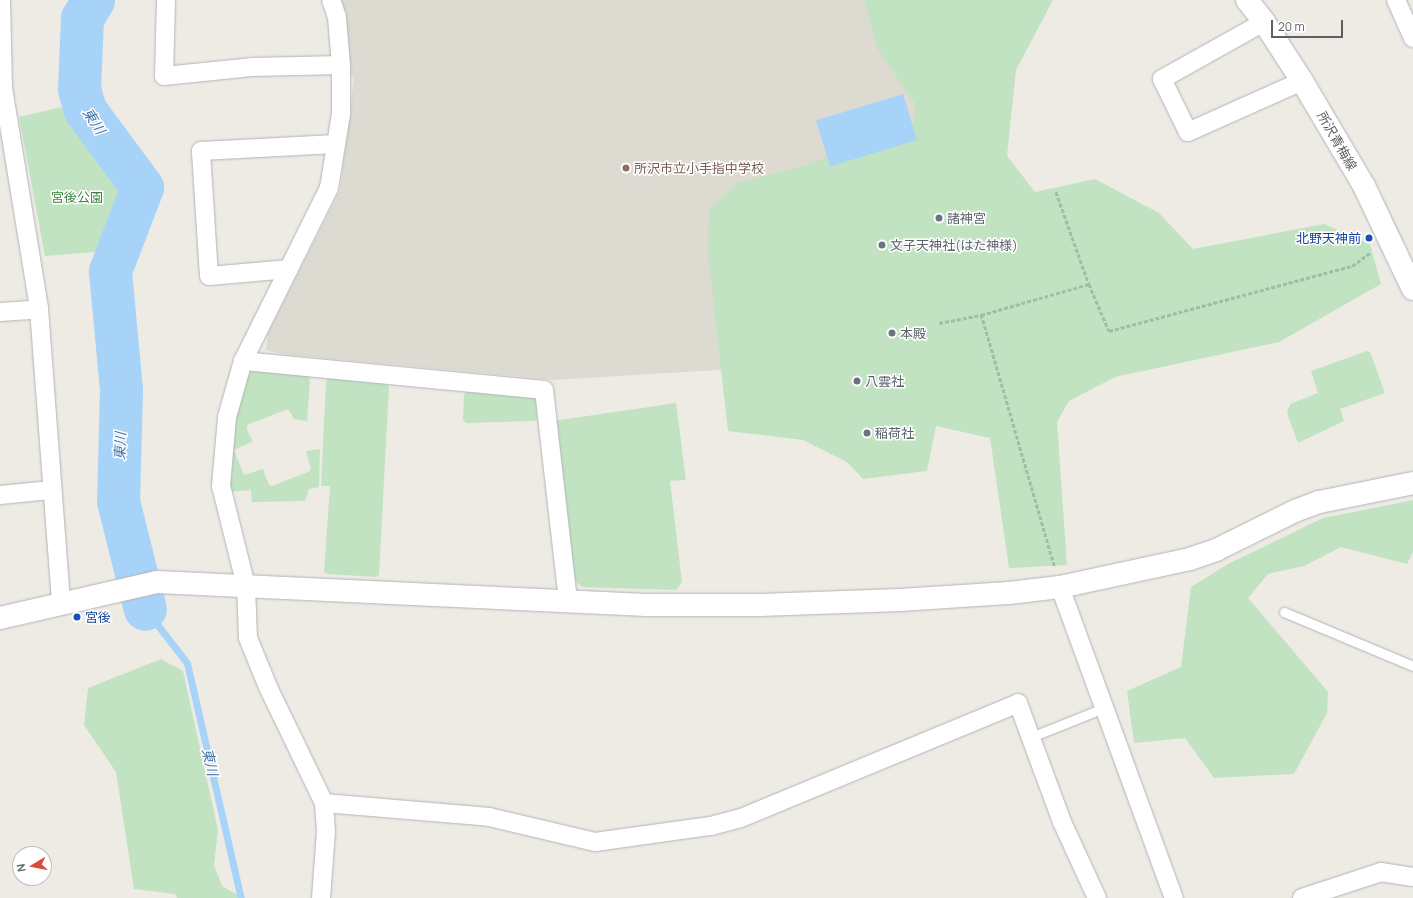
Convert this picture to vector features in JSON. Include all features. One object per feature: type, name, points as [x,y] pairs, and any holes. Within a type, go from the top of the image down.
[{"type":"street","points":[[1,0],[3,88],[39,309],[51,490],[61,604]]},
{"type":"street","points":[[166,0],[164,76],[252,67],[341,65]]},
{"type":"street","points":[[321,898],[326,832],[324,803],[268,687],[248,638],[246,586],[221,486],[227,417],[243,360],[329,188],[341,114],[341,65],[338,17],[331,0]]},
{"type":"street","name":"所沢青梅線","points":[[1247,0],[1264,22],[1302,81],[1364,186],[1413,289]]},
{"type":"street","points":[[1396,0],[1413,38]]},
{"type":"street","points":[[1264,22],[1162,79],[1188,132],[1302,81]]},
{"type":"street","points":[[289,269],[209,276],[201,151],[336,144]]},
{"type":"street","points":[[0,312],[39,309]]},
{"type":"street","points":[[243,360],[544,390],[568,602]]},
{"type":"street","points":[[0,618],[157,582],[646,605],[760,605],[900,600],[1009,593],[1060,587],[1190,559],[1216,550],[1295,511],[1319,502],[1413,483]]},
{"type":"street","points":[[0,495],[51,490]]},
{"type":"street","points":[[1060,587],[1174,898]]},
{"type":"street","points":[[324,803],[488,816],[595,842],[711,826],[741,818],[1018,702],[1062,822],[1097,898]]},
{"type":"street","points":[[1302,898],[1380,872],[1413,877]]},
{"type":"lane","points":[[1284,612],[1413,666]]},
{"type":"lane","points":[[1031,737],[1104,708]]},
{"type":"path","points":[[1056,192],[1089,284],[1109,332],[1352,266],[1389,239]]},
{"type":"path","points":[[939,323],[981,315],[1089,284]]},
{"type":"path","points":[[981,315],[1060,587]]},
{"type":"shaded area","name":"所沢市立小手指中学校","points":[[336,0],[906,0],[968,147],[733,369],[554,380],[282,354],[266,350],[268,333],[340,190],[354,79],[346,65]]},
{"type":"green space","points":[[864,0],[1053,0],[1016,70],[1007,156],[1035,192],[1095,179],[1159,213],[1193,249],[1324,224],[1370,244],[1381,284],[1279,342],[1115,377],[1069,401],[1057,422],[1067,565],[1009,568],[990,438],[936,426],[927,471],[863,479],[847,462],[803,440],[728,431],[708,255],[709,210],[737,183],[806,165],[913,122],[915,104],[877,48]]},
{"type":"green space","name":"宮後公園","points":[[70,105],[73,107],[102,156],[121,190],[121,195],[107,251],[45,256],[19,117]]},
{"type":"green space","points":[[1367,351],[1370,352],[1385,393],[1340,409],[1344,421],[1298,443],[1287,413],[1290,404],[1318,393],[1311,371]]},
{"type":"green space","points":[[251,369],[308,376],[310,380],[307,421],[294,419],[288,409],[247,425],[247,430],[253,441],[234,450],[244,475],[263,469],[269,485],[272,486],[308,472],[311,469],[306,451],[320,449],[319,487],[309,489],[305,501],[252,502],[251,490],[230,492],[227,487],[232,419],[247,371]]},
{"type":"green space","points":[[330,378],[385,384],[389,387],[379,575],[375,577],[328,574],[324,572],[330,486],[321,486],[326,381]]},
{"type":"green space","points":[[467,391],[534,397],[536,399],[537,418],[535,421],[466,423],[463,420],[464,395]]},
{"type":"green space","points":[[676,403],[686,480],[670,481],[682,582],[676,590],[582,587],[574,580],[553,421]]},
{"type":"green space","points":[[1413,500],[1413,552],[1407,564],[1341,547],[1304,566],[1268,574],[1248,598],[1328,692],[1327,713],[1294,774],[1214,778],[1185,738],[1134,743],[1127,691],[1181,667],[1191,587],[1228,564],[1323,518]]},
{"type":"green space","points":[[161,659],[183,671],[218,830],[214,865],[222,886],[243,898],[177,898],[175,894],[134,889],[116,772],[84,725],[88,688]]},
{"type":"water","points":[[903,94],[917,140],[830,167],[816,121]]},
{"type":"waterway","name":"東川","points":[[93,0],[82,18],[79,89],[85,110],[142,187],[110,271],[121,389],[118,501],[145,609]]},
{"type":"waterway","name":"東川","points":[[145,609],[187,663],[241,898]]},
{"type":"place","name":"所沢市立小手指中学校","points":[[626,168]]},
{"type":"place","name":"諸神宮","points":[[939,218]]},
{"type":"place","name":"北野天神前","points":[[1369,238]]},
{"type":"place","name":"文子天神社(はた神様)","points":[[882,245]]},
{"type":"place","name":"本殿","points":[[892,333]]},
{"type":"place","name":"八雲社","points":[[857,381]]},
{"type":"place","name":"稲荷社","points":[[867,433]]},
{"type":"place","name":"宮後","points":[[77,617]]}]
